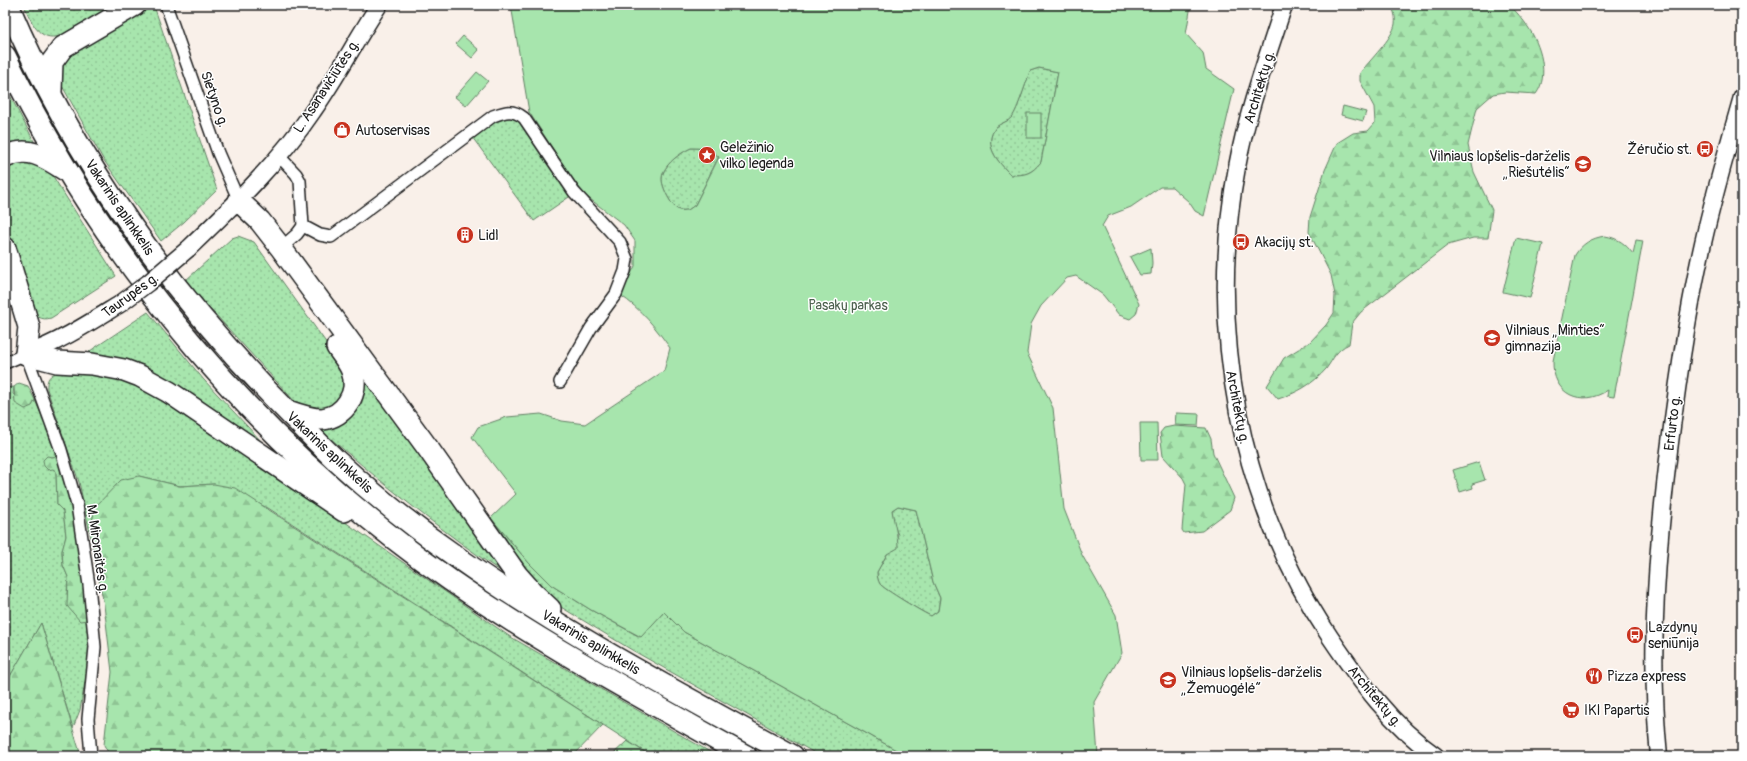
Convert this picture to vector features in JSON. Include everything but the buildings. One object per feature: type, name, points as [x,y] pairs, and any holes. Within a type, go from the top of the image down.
[{"type":"highway","points":[[51,93],[52,62],[63,47],[135,5]]},
{"type":"highway","points":[[11,13],[37,42],[48,47],[63,47]]},
{"type":"highway","name":"Vakarinis aplinkkelis","points":[[11,13],[51,93],[80,146],[139,236],[220,340],[266,390],[339,463],[424,533],[512,595],[581,637],[793,756]]},
{"type":"highway","name":"Vakarinis aplinkkelis","points":[[5,56],[67,171],[137,273],[202,356],[281,440],[353,505],[449,579],[564,653],[746,756]]},
{"type":"highway","points":[[5,157],[19,152],[35,153],[67,171]]},
{"type":"highway","points":[[239,201],[260,221],[281,248],[427,448],[517,575],[533,593],[581,637]]},
{"type":"highway","points":[[239,201],[251,230],[348,364],[354,377],[355,383],[352,398],[336,415],[321,419],[306,418],[287,411]]},
{"type":"highway","points":[[5,248],[29,327],[26,354]]},
{"type":"highway","points":[[5,295],[16,332],[26,354]]},
{"type":"highway","points":[[26,354],[57,362],[110,367],[140,376],[169,392],[358,520],[404,545]]},
{"type":"street","name":"Sietyno g.","points":[[166,5],[218,153],[239,201]]},
{"type":"street","name":"L. Asanavičiūtės g.","points":[[239,201],[314,111],[379,5]]},
{"type":"street","name":"Architektų g.","points":[[1284,5],[1257,90],[1242,144],[1228,225],[1226,322],[1235,400],[1251,468],[1266,512],[1292,572],[1309,604],[1344,659],[1379,702],[1405,732],[1436,756]]},
{"type":"street","name":"Erfurto g.","points":[[1659,756],[1654,694],[1653,634],[1661,523],[1672,418],[1691,300],[1702,243],[1742,97]]},
{"type":"street","points":[[303,226],[320,235],[331,237],[493,116],[510,111],[519,114],[524,118],[574,192],[620,242],[626,259],[625,270],[616,294],[591,328],[560,382]]},
{"type":"street","points":[[278,155],[296,174],[300,181],[303,226],[297,234],[281,248]]},
{"type":"street","name":"Taurupės g.","points":[[5,363],[56,343],[120,304],[188,249],[239,201]]},
{"type":"street","name":"M. Mironaitės g.","points":[[26,354],[61,450],[78,505],[89,585],[95,647],[88,719],[91,756]]},
{"type":"green space","points":[[24,5],[121,5],[60,36],[52,37],[46,36],[36,29]]},
{"type":"green space","points":[[146,5],[154,6],[217,190],[184,222],[161,241],[103,159],[56,75],[65,52]]},
{"type":"green space","name":"Pasakų parkas","points":[[511,5],[1191,5],[1186,34],[1203,53],[1206,69],[1234,89],[1204,216],[1195,211],[1189,202],[1172,187],[1160,187],[1131,207],[1108,216],[1102,226],[1139,304],[1136,314],[1130,319],[1119,315],[1103,295],[1076,276],[1067,278],[1041,306],[1031,324],[1027,353],[1053,408],[1064,509],[1082,555],[1116,615],[1122,653],[1094,702],[1098,756],[907,756],[684,632],[664,612],[641,637],[591,610],[551,585],[529,563],[491,518],[516,494],[472,437],[478,427],[507,417],[541,414],[562,421],[585,424],[664,371],[670,348],[648,319],[628,300],[620,295],[635,266],[635,241],[624,225],[586,196],[571,177],[529,112]],"holes":[[[1039,68],[1058,72],[1041,162],[1028,173],[1011,175],[1001,165],[993,153],[991,147],[992,134],[996,127],[1012,117],[1030,71]],[[691,148],[703,149],[713,152],[719,157],[695,205],[688,210],[679,210],[670,201],[663,186],[662,178],[663,173],[669,164],[677,156]],[[898,506],[916,510],[933,582],[940,598],[938,611],[931,616],[895,595],[880,584],[877,577],[877,572],[887,554],[898,548],[892,510]]]},
{"type":"green space","points":[[1391,5],[1510,5],[1522,18],[1536,42],[1542,60],[1543,69],[1540,87],[1536,94],[1505,92],[1493,94],[1477,108],[1468,145],[1474,172],[1492,210],[1488,238],[1473,238],[1448,245],[1361,312],[1352,323],[1349,344],[1338,352],[1326,369],[1316,379],[1298,391],[1278,399],[1267,386],[1284,358],[1310,342],[1326,325],[1334,313],[1335,295],[1331,275],[1309,232],[1310,217],[1325,170],[1337,143],[1353,133],[1368,131],[1375,123],[1374,107],[1360,81],[1360,73],[1390,36],[1393,30],[1395,19]]},
{"type":"green space","points":[[463,36],[479,50],[472,58],[456,44]]},
{"type":"green space","points":[[1039,68],[1058,72],[1041,162],[1028,173],[1011,175],[1001,165],[993,153],[991,147],[992,134],[996,127],[1012,117],[1030,71]]},
{"type":"green space","points":[[477,72],[488,81],[466,106],[455,97]]},
{"type":"green space","points":[[5,86],[37,147],[5,150]]},
{"type":"green space","points":[[1343,106],[1366,112],[1363,121],[1341,115]]},
{"type":"green space","points":[[1027,113],[1041,113],[1041,138],[1027,138]]},
{"type":"green space","points":[[505,115],[520,118],[572,195],[534,221],[472,137],[493,121]]},
{"type":"green space","points":[[691,148],[706,149],[719,156],[695,205],[688,210],[680,210],[673,205],[663,186],[662,178],[665,169],[669,164],[677,156]]},
{"type":"green space","points":[[19,159],[49,170],[116,276],[51,318],[47,319],[39,317],[29,309],[5,226],[5,166]]},
{"type":"green space","points":[[238,236],[254,242],[345,369],[346,392],[325,412],[297,404],[185,281],[232,238]]},
{"type":"green space","points":[[1605,236],[1614,238],[1621,242],[1628,247],[1633,254],[1636,240],[1643,241],[1614,397],[1607,396],[1608,390],[1588,398],[1578,397],[1570,395],[1557,382],[1553,361],[1575,255],[1587,242],[1595,238]]},
{"type":"green space","points":[[1516,238],[1543,244],[1530,298],[1503,292]]},
{"type":"green space","points":[[1151,248],[1151,274],[1140,275],[1130,257]]},
{"type":"green space","points":[[148,312],[204,380],[262,442],[81,357]]},
{"type":"green space","points":[[361,369],[512,579],[411,505],[315,425],[327,424]]},
{"type":"green space","points":[[59,372],[117,374],[168,399],[509,636],[717,756],[651,756],[268,508],[214,484],[180,486],[139,476],[95,507],[90,533],[79,482],[47,389],[47,382],[49,378],[53,374]]},
{"type":"green space","points":[[19,383],[28,386],[35,400],[32,406],[25,409],[15,403],[14,387]]},
{"type":"green space","points":[[14,387],[13,394],[32,406],[35,400],[59,456],[52,457],[53,469],[56,471],[57,505],[63,511],[66,536],[62,552],[63,565],[68,577],[67,594],[88,620],[90,654],[80,710],[73,728],[41,623],[5,685],[5,519],[8,507],[5,497],[5,388]]},
{"type":"green space","points":[[1176,413],[1199,414],[1198,426],[1175,425]]},
{"type":"green space","points":[[1140,423],[1157,423],[1158,460],[1141,460]]},
{"type":"green space","points":[[1174,426],[1206,428],[1211,439],[1213,453],[1234,498],[1230,510],[1202,531],[1184,533],[1182,530],[1186,484],[1183,478],[1163,456],[1160,433],[1164,428]]},
{"type":"green space","points":[[47,456],[59,456],[65,476],[77,538],[88,620],[80,621],[67,606],[68,577],[63,565],[62,551],[66,536],[63,511],[57,505],[56,471],[53,469],[48,470],[44,466],[43,460]]},
{"type":"green space","points":[[1479,462],[1485,480],[1472,484],[1473,488],[1460,492],[1453,470]]},
{"type":"green space","points":[[139,476],[180,486],[214,484],[235,488],[603,725],[573,756],[110,756],[104,745],[112,672],[104,605],[90,533],[95,507],[121,480]]},
{"type":"green space","points":[[898,506],[916,510],[933,582],[940,598],[938,611],[931,616],[888,590],[880,584],[878,580],[877,572],[898,535],[894,525],[892,510]]},
{"type":"green space","points":[[495,523],[529,563],[551,585],[591,610],[640,637],[664,612],[684,632],[907,756],[820,756],[632,650],[546,598],[490,527]]},
{"type":"green space","points":[[41,623],[81,756],[5,756],[5,685]]},
{"type":"green space","points":[[627,741],[651,756],[611,756]]},
{"type":"place","name":"Autoservisas","points":[[342,130]]},
{"type":"place","name":"Žėručio st.","points":[[1705,149]]},
{"type":"place","name":"Geležinio vilko legenda","points":[[707,155]]},
{"type":"place","name":"Vilniaus lopšelis-darželis „Riešutėlis“","points":[[1583,164]]},
{"type":"place","name":"Lidl","points":[[465,235]]},
{"type":"place","name":"Akacijų st.","points":[[1241,242]]},
{"type":"place","name":"Vilniaus „Minties“ gimnazija","points":[[1492,338]]},
{"type":"place","name":"Lazdynų seniūnija","points":[[1635,635]]},
{"type":"place","name":"Pizza express","points":[[1594,676]]},
{"type":"place","name":"Vilniaus lopšelis-darželis „Žemuogėlė“","points":[[1168,680]]},
{"type":"place","name":"IKI Papartis","points":[[1571,710]]}]
